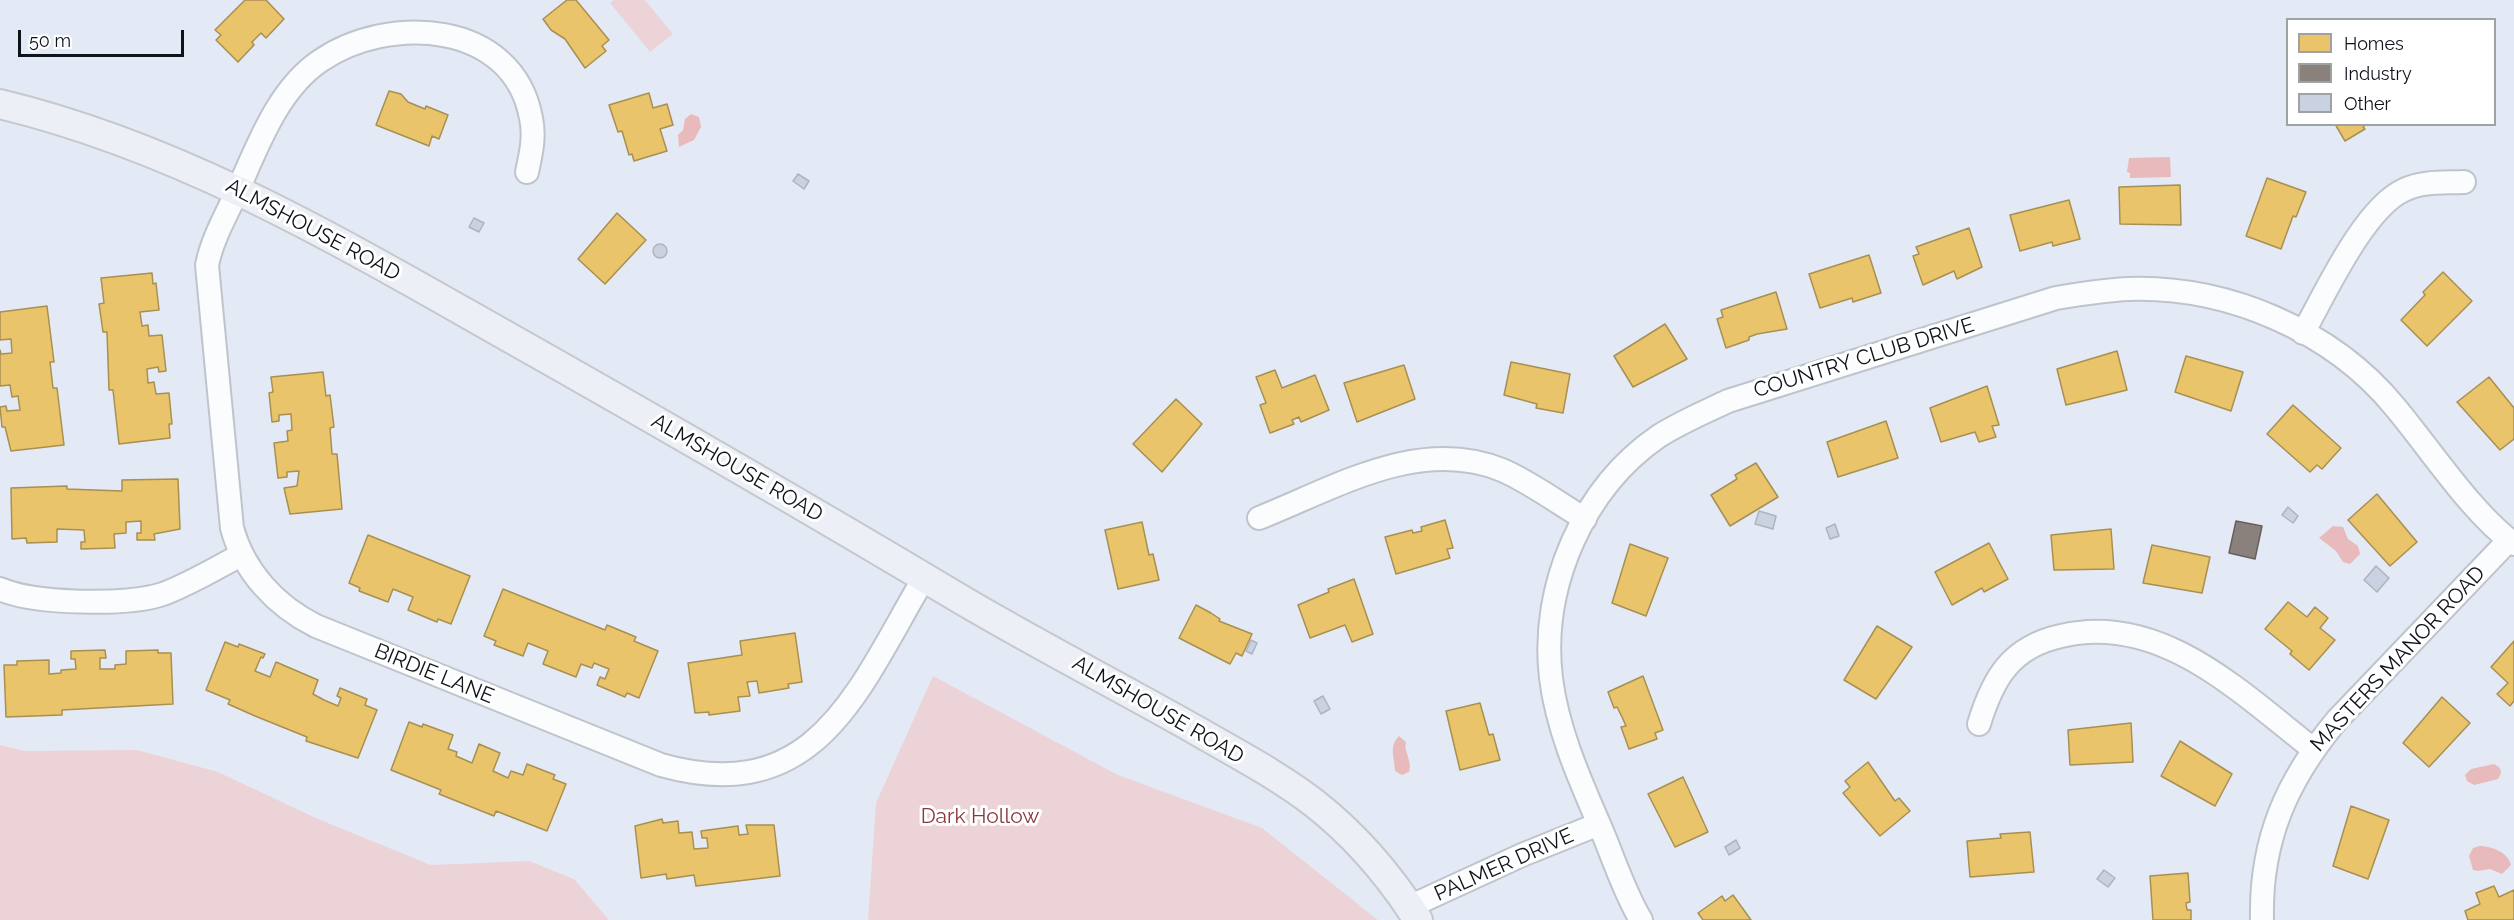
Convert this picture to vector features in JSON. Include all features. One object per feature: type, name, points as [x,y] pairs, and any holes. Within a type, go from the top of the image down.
[{"type":"main road","name":"ALMSHOUSE ROAD","points":[[0,104],[90,130],[153,152],[238,189],[450,303],[924,578],[1291,787],[1346,830],[1413,914]]},
{"type":"street","name":"BIRDIE LANE","points":[[527,172],[532,142],[531,117],[523,93],[512,76],[483,50],[458,38],[432,32],[399,32],[365,38],[345,45],[307,70],[287,93],[272,118],[213,245],[207,272],[231,518],[241,555],[279,602],[316,627],[661,765],[703,775],[738,775],[786,761],[824,734],[845,709],[924,578]]},
{"type":"street","points":[[2303,333],[2366,224],[2387,201],[2404,190],[2424,184],[2464,182]]},
{"type":"street","name":"COUNTRY CLUB DRIVE","points":[[1641,920],[1599,824],[1557,712],[1551,677],[1549,642],[1552,607],[1561,572],[1585,519],[1609,483],[1632,458],[1659,436],[1728,401],[2056,298],[2131,289],[2182,291],[2231,301],[2268,315],[2335,352],[2375,385],[2393,404],[2488,522],[2511,542]]},
{"type":"street","points":[[1259,518],[1391,465],[1422,459],[1453,458],[1474,461],[1503,471],[1585,519]]},
{"type":"street","name":"MASTERS MANOR ROAD","points":[[2262,920],[2261,894],[2266,855],[2291,785],[2313,749],[2337,720],[2511,542]]},
{"type":"street","points":[[0,589],[38,599],[146,598],[176,589],[241,555]]},
{"type":"street","points":[[1979,723],[1997,677],[2024,651],[2049,638],[2081,631],[2103,630],[2135,634],[2182,653],[2313,749]]},
{"type":"street","name":"PALMER DRIVE","points":[[1413,914],[1522,855],[1599,824]]},
{"type":"green space","points":[[614,0],[645,0],[673,34],[650,52],[610,3]]},
{"type":"green space","name":"Dark Hollow","points":[[933,676],[1118,775],[1262,828],[1378,920],[868,920],[876,803]]},
{"type":"green space","points":[[0,745],[25,751],[137,750],[218,772],[318,819],[431,865],[529,861],[574,879],[609,920],[0,920]]},
{"type":"shaded area","points":[[691,114],[699,117],[701,127],[694,140],[679,147],[678,135],[683,130],[685,119]]},
{"type":"shaded area","points":[[2170,157],[2171,177],[2130,178],[2130,173],[2127,172],[2129,158]]},
{"type":"shaded area","points":[[2333,526],[2343,527],[2348,539],[2358,546],[2360,554],[2350,564],[2343,562],[2336,551],[2319,538]]},
{"type":"shaded area","points":[[1399,736],[1406,742],[1410,764],[1409,772],[1402,775],[1395,771],[1393,753],[1394,744]]},
{"type":"shaded area","points":[[2494,764],[2500,768],[2501,773],[2498,779],[2474,785],[2467,781],[2465,775],[2471,769]]},
{"type":"shaded area","points":[[2479,846],[2498,851],[2509,860],[2511,865],[2502,874],[2490,869],[2473,870],[2469,856],[2473,848]]},
{"type":"building: Homes","points":[[245,0],[266,0],[284,19],[266,38],[261,33],[252,42],[254,45],[238,62],[216,40],[221,35],[215,30]]},
{"type":"building: Homes","points":[[567,0],[576,0],[609,40],[602,46],[606,51],[585,68],[565,39],[551,30],[543,19]]},
{"type":"building: Homes","points":[[389,91],[401,94],[408,102],[425,109],[426,106],[448,115],[439,139],[432,136],[429,146],[376,125]]},
{"type":"building: Homes","points":[[649,93],[653,108],[667,104],[673,125],[660,129],[667,151],[634,161],[632,154],[629,155],[622,131],[618,132],[609,105]]},
{"type":"building: Homes","points":[[2336,126],[2364,126],[2365,129],[2345,141]]},
{"type":"building: Homes","points":[[2267,178],[2306,192],[2296,217],[2293,216],[2281,249],[2246,236]]},
{"type":"building: Homes","points":[[2180,185],[2181,225],[2120,224],[2119,187]]},
{"type":"building: Homes","points":[[2069,200],[2080,239],[2053,246],[2052,242],[2020,251],[2010,215]]},
{"type":"building: Homes","points":[[617,213],[646,240],[605,284],[578,259]]},
{"type":"building: Homes","points":[[1969,228],[1982,267],[1957,279],[1954,271],[1923,285],[1913,256],[1919,254],[1916,247]]},
{"type":"building: Homes","points":[[1869,255],[1881,293],[1853,302],[1852,298],[1820,308],[1809,274]]},
{"type":"building: Homes","points":[[2443,272],[2472,301],[2427,346],[2401,320],[2425,295],[2423,292]]},
{"type":"building: Homes","points":[[152,273],[153,284],[156,283],[159,310],[140,312],[142,326],[148,325],[149,336],[162,335],[166,371],[159,372],[158,367],[147,369],[148,383],[154,382],[156,394],[169,393],[172,424],[169,424],[170,438],[119,444],[113,390],[109,390],[107,332],[103,332],[99,304],[104,303],[101,278]]},
{"type":"building: Homes","points":[[1776,292],[1787,329],[1757,334],[1749,337],[1749,340],[1726,348],[1717,319],[1723,317],[1721,310]]},
{"type":"building: Homes","points":[[47,306],[54,362],[50,362],[53,388],[57,388],[64,445],[11,451],[5,427],[2,427],[0,407],[6,406],[7,411],[20,410],[18,396],[12,397],[10,385],[0,386],[0,350],[1,354],[12,353],[11,339],[0,340],[0,312]]},
{"type":"building: Homes","points":[[1665,324],[1687,359],[1633,387],[1614,356]]},
{"type":"building: Homes","points":[[2117,351],[2127,390],[2066,405],[2057,369]]},
{"type":"building: Homes","points":[[2186,356],[2243,372],[2231,411],[2175,392]]},
{"type":"building: Homes","points":[[1511,362],[1570,374],[1563,413],[1536,408],[1537,404],[1504,395]]},
{"type":"building: Homes","points":[[1404,365],[1415,399],[1357,422],[1344,383]]},
{"type":"building: Homes","points":[[1275,370],[1282,388],[1315,375],[1329,410],[1301,422],[1299,417],[1292,420],[1294,424],[1270,433],[1260,405],[1266,403],[1256,377]]},
{"type":"building: Homes","points":[[323,372],[326,396],[330,395],[334,427],[330,428],[332,454],[337,454],[342,509],[290,514],[284,488],[297,486],[299,471],[287,472],[287,477],[278,478],[274,443],[288,441],[287,431],[292,430],[291,414],[279,415],[279,421],[272,422],[269,393],[273,392],[271,377]]},
{"type":"building: Homes","points":[[2489,377],[2514,408],[2514,439],[2500,450],[2457,402]]},
{"type":"building: Homes","points":[[1987,386],[1999,425],[1992,426],[1996,437],[1979,442],[1975,432],[1941,442],[1930,408]]},
{"type":"building: Homes","points":[[1176,399],[1202,424],[1162,472],[1133,444]]},
{"type":"building: Homes","points":[[2293,405],[2341,448],[2322,469],[2317,465],[2310,472],[2267,434]]},
{"type":"building: Homes","points":[[1886,421],[1898,458],[1838,477],[1827,442]]},
{"type":"building: Homes","points":[[1756,463],[1778,497],[1730,526],[1711,495],[1737,479],[1735,475]]},
{"type":"building: Homes","points":[[178,479],[180,529],[154,534],[155,540],[137,540],[137,533],[141,533],[141,521],[126,522],[126,533],[114,534],[115,548],[81,549],[81,542],[85,542],[84,530],[57,529],[57,542],[27,543],[26,538],[12,539],[11,488],[67,486],[67,489],[122,491],[122,480]]},
{"type":"building: Homes","points":[[2377,494],[2417,542],[2390,566],[2348,520]]},
{"type":"building: Homes","points":[[1445,520],[1453,548],[1447,549],[1450,558],[1396,574],[1385,537],[1412,530],[1413,533],[1422,531],[1421,527]]},
{"type":"building: Homes","points":[[1142,522],[1149,555],[1153,554],[1159,580],[1118,589],[1105,530]]},
{"type":"building: Homes","points":[[2111,529],[2114,569],[2054,570],[2051,535]]},
{"type":"building: Homes","points":[[368,535],[470,576],[451,624],[438,619],[437,622],[408,610],[413,597],[393,589],[388,602],[359,591],[360,588],[349,583]]},
{"type":"building: Homes","points":[[1989,543],[2008,579],[1984,592],[1982,588],[1952,605],[1935,572]]},
{"type":"building: Homes","points":[[1630,544],[1668,558],[1646,616],[1612,603]]},
{"type":"building: Homes","points":[[2152,545],[2210,557],[2202,593],[2143,583]]},
{"type":"building: Homes","points":[[1354,579],[1373,634],[1352,642],[1345,625],[1310,638],[1298,605],[1329,592],[1328,589]]},
{"type":"building: Homes","points":[[503,589],[605,630],[607,625],[636,637],[634,641],[658,651],[639,698],[627,693],[625,697],[597,685],[600,677],[605,679],[609,669],[594,663],[592,668],[581,664],[576,677],[543,664],[548,651],[528,643],[523,656],[494,645],[496,641],[484,636]]},
{"type":"building: Homes","points":[[2288,602],[2307,617],[2315,607],[2328,618],[2320,628],[2335,640],[2309,670],[2290,654],[2292,651],[2265,629]]},
{"type":"building: Homes","points":[[1196,605],[1220,619],[1219,621],[1252,634],[1242,656],[1236,653],[1230,664],[1179,638]]},
{"type":"building: Homes","points":[[1877,626],[1912,647],[1876,699],[1844,680]]},
{"type":"building: Homes","points":[[795,633],[802,682],[788,684],[789,688],[759,693],[757,681],[747,682],[750,696],[738,697],[740,711],[709,715],[709,712],[695,713],[688,663],[742,655],[740,641]]},
{"type":"building: Homes","points":[[2514,641],[2514,701],[2510,706],[2497,694],[2508,683],[2491,667]]},
{"type":"building: Homes","points":[[225,642],[238,647],[239,644],[265,654],[263,658],[261,657],[255,671],[270,677],[276,662],[318,680],[313,694],[338,706],[341,698],[337,696],[340,688],[367,699],[365,705],[377,710],[358,758],[306,741],[307,737],[228,704],[230,700],[206,690]]},
{"type":"building: Homes","points":[[105,650],[106,658],[100,658],[100,669],[115,669],[115,665],[126,664],[126,651],[158,650],[158,653],[171,653],[173,704],[62,710],[62,715],[6,717],[4,665],[17,665],[17,661],[49,660],[49,674],[61,673],[61,670],[76,669],[75,659],[71,659],[71,651]]},
{"type":"building: Homes","points":[[1643,676],[1663,730],[1655,733],[1657,739],[1629,749],[1621,727],[1626,726],[1617,707],[1614,708],[1608,692]]},
{"type":"building: Homes","points":[[2442,697],[2470,723],[2429,767],[2403,743]]},
{"type":"building: Homes","points":[[1480,703],[1489,735],[1493,734],[1500,760],[1460,770],[1446,711]]},
{"type":"building: Homes","points":[[409,722],[422,727],[423,724],[453,735],[448,749],[457,752],[456,756],[472,763],[479,744],[500,753],[493,771],[508,778],[511,771],[523,775],[527,764],[555,775],[553,779],[566,784],[547,831],[496,811],[494,816],[439,794],[441,790],[391,770]]},
{"type":"building: Homes","points":[[2131,723],[2133,762],[2070,765],[2068,730]]},
{"type":"building: Homes","points":[[2180,741],[2232,774],[2215,806],[2161,776]]},
{"type":"building: Homes","points":[[1868,762],[1895,801],[1899,798],[1910,811],[1880,836],[1843,793],[1850,787],[1845,781]]},
{"type":"building: Homes","points":[[1683,777],[1708,832],[1675,847],[1648,794]]},
{"type":"building: Homes","points":[[2351,806],[2389,820],[2368,879],[2333,866]]},
{"type":"building: Homes","points":[[662,819],[663,823],[678,821],[679,833],[692,832],[694,849],[708,848],[707,838],[702,838],[701,831],[738,826],[739,835],[748,834],[746,825],[774,825],[780,876],[696,886],[694,875],[667,879],[666,874],[641,878],[635,826]]},
{"type":"building: Homes","points":[[2030,832],[2034,872],[1970,877],[1967,841],[2001,838],[2000,834]]},
{"type":"building: Homes","points":[[2188,873],[2190,902],[2186,903],[2187,910],[2191,910],[2191,920],[2153,920],[2150,876]]},
{"type":"building: Homes","points":[[2494,886],[2499,897],[2514,890],[2514,920],[2468,920],[2465,911],[2480,904],[2476,893]]},
{"type":"building: Homes","points":[[1733,895],[1751,920],[1703,920],[1698,913],[1722,896],[1725,901]]},
{"type":"building: Industry","points":[[2236,521],[2262,526],[2255,559],[2229,553]]},
{"type":"building: Other","points":[[798,174],[809,181],[804,189],[793,181]]},
{"type":"building: Other","points":[[474,218],[484,223],[479,232],[469,227]]},
{"type":"building: Other","points":[[657,244],[663,244],[667,251],[663,258],[657,258],[653,254],[653,248]]},
{"type":"building: Other","points":[[2288,507],[2298,516],[2293,523],[2282,515]]},
{"type":"building: Other","points":[[1759,511],[1776,516],[1773,529],[1755,524]]},
{"type":"building: Other","points":[[1835,524],[1839,536],[1830,539],[1826,528]]},
{"type":"building: Other","points":[[2376,566],[2389,578],[2377,592],[2364,580]]},
{"type":"building: Other","points":[[1251,640],[1257,643],[1252,654],[1246,651]]},
{"type":"building: Other","points":[[1323,696],[1330,709],[1321,714],[1314,701]]},
{"type":"building: Other","points":[[1736,840],[1740,848],[1729,855],[1725,847]]},
{"type":"building: Other","points":[[2104,870],[2115,878],[2108,887],[2097,879]]}]
